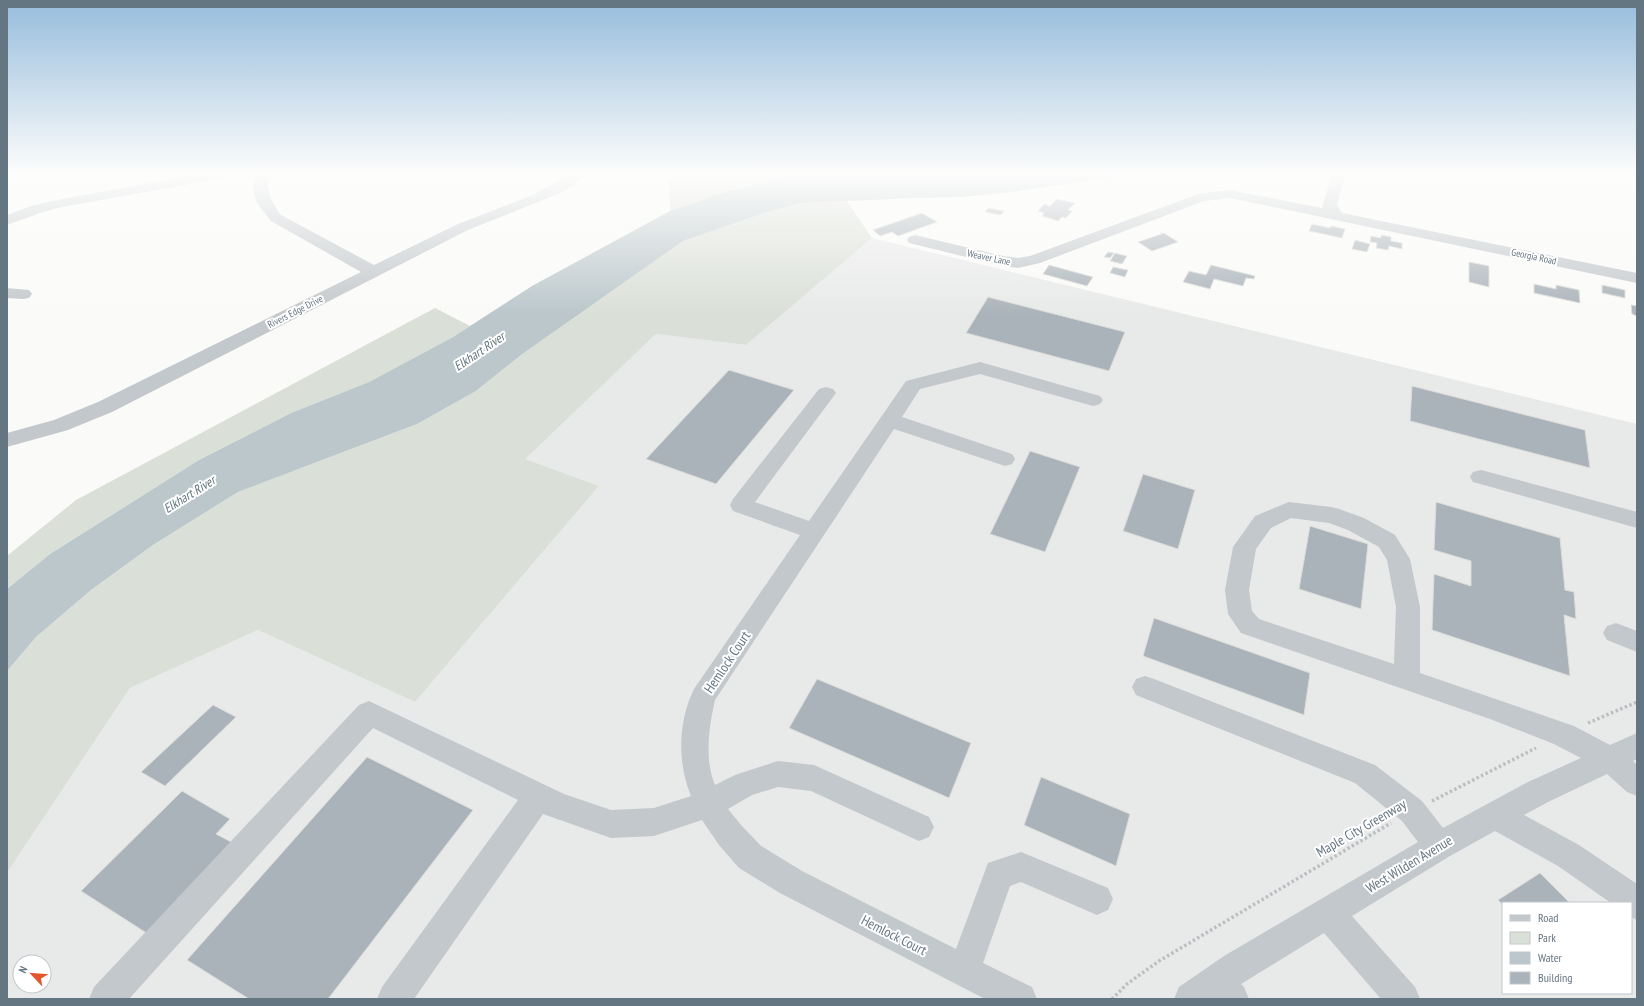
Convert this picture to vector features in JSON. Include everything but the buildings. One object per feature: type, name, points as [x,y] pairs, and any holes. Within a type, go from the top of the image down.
[{"type":"street","points":[[281,221],[374,272]]},
{"type":"street","name":"Rivers Edge Drive","points":[[7,440],[61,425],[105,407],[477,221]]},
{"type":"street","name":"Weaver Lane","points":[[915,240],[1003,261],[1018,263],[1034,260],[1138,221]]},
{"type":"street","name":"Georgia Road","points":[[1364,221],[1637,278]]},
{"type":"street","name":"Hemlock Court","points":[[1020,999],[791,882],[750,857],[730,835],[709,804],[700,783],[695,756],[695,729],[703,697],[913,385],[980,368],[1093,400]]},
{"type":"street","points":[[815,532],[741,505],[826,393]]},
{"type":"street","points":[[889,420],[1005,459]]},
{"type":"street","points":[[1481,477],[1637,520]]},
{"type":"street","points":[[1407,680],[1408,607],[1398,559],[1387,541],[1356,524],[1331,515],[1289,510],[1262,522],[1245,547],[1237,590],[1240,614],[1250,626],[1564,735],[1610,759],[1637,783]]},
{"type":"street","points":[[1145,687],[1365,774],[1412,811],[1439,846]]},
{"type":"street","points":[[106,999],[369,713],[557,806],[611,824],[654,822],[709,804],[745,784],[778,774],[814,778],[919,827]]},
{"type":"street","name":"West Wilden Avenue","points":[[1212,994],[1328,913],[1439,846],[1538,792],[1637,746]]},
{"type":"street","points":[[394,999],[538,796]]},
{"type":"street","points":[[1495,816],[1537,836],[1572,856],[1613,884],[1637,904]]},
{"type":"street","points":[[964,970],[999,874],[1021,867],[1097,899]]},
{"type":"street","points":[[1328,913],[1403,999]]},
{"type":"path","name":"Maple City Greenway","points":[[1112,999],[1127,984],[1159,961],[1412,811],[1564,735],[1637,702]]},
{"type":"shaded area","points":[[872,238],[1637,424],[1637,999],[7,999],[7,873],[130,688],[258,630],[415,702],[599,486],[524,459],[656,334],[746,345]]},
{"type":"green space","points":[[741,221],[860,221],[872,238],[746,345],[656,334],[525,459],[599,486],[415,702],[258,630],[130,688],[7,873],[7,671],[36,637],[91,590],[153,545],[238,492],[417,424],[476,391],[521,355],[683,241]]},
{"type":"green space","points":[[435,308],[470,326],[453,337],[369,382],[291,413],[199,460],[50,554],[7,589],[7,556],[76,500]]},
{"type":"water","name":"Elkhart River","points":[[652,221],[741,221],[683,241],[521,355],[476,391],[417,424],[238,492],[153,545],[91,590],[36,637],[7,671],[7,589],[50,554],[199,460],[291,413],[369,382],[453,337],[532,286]]}]
